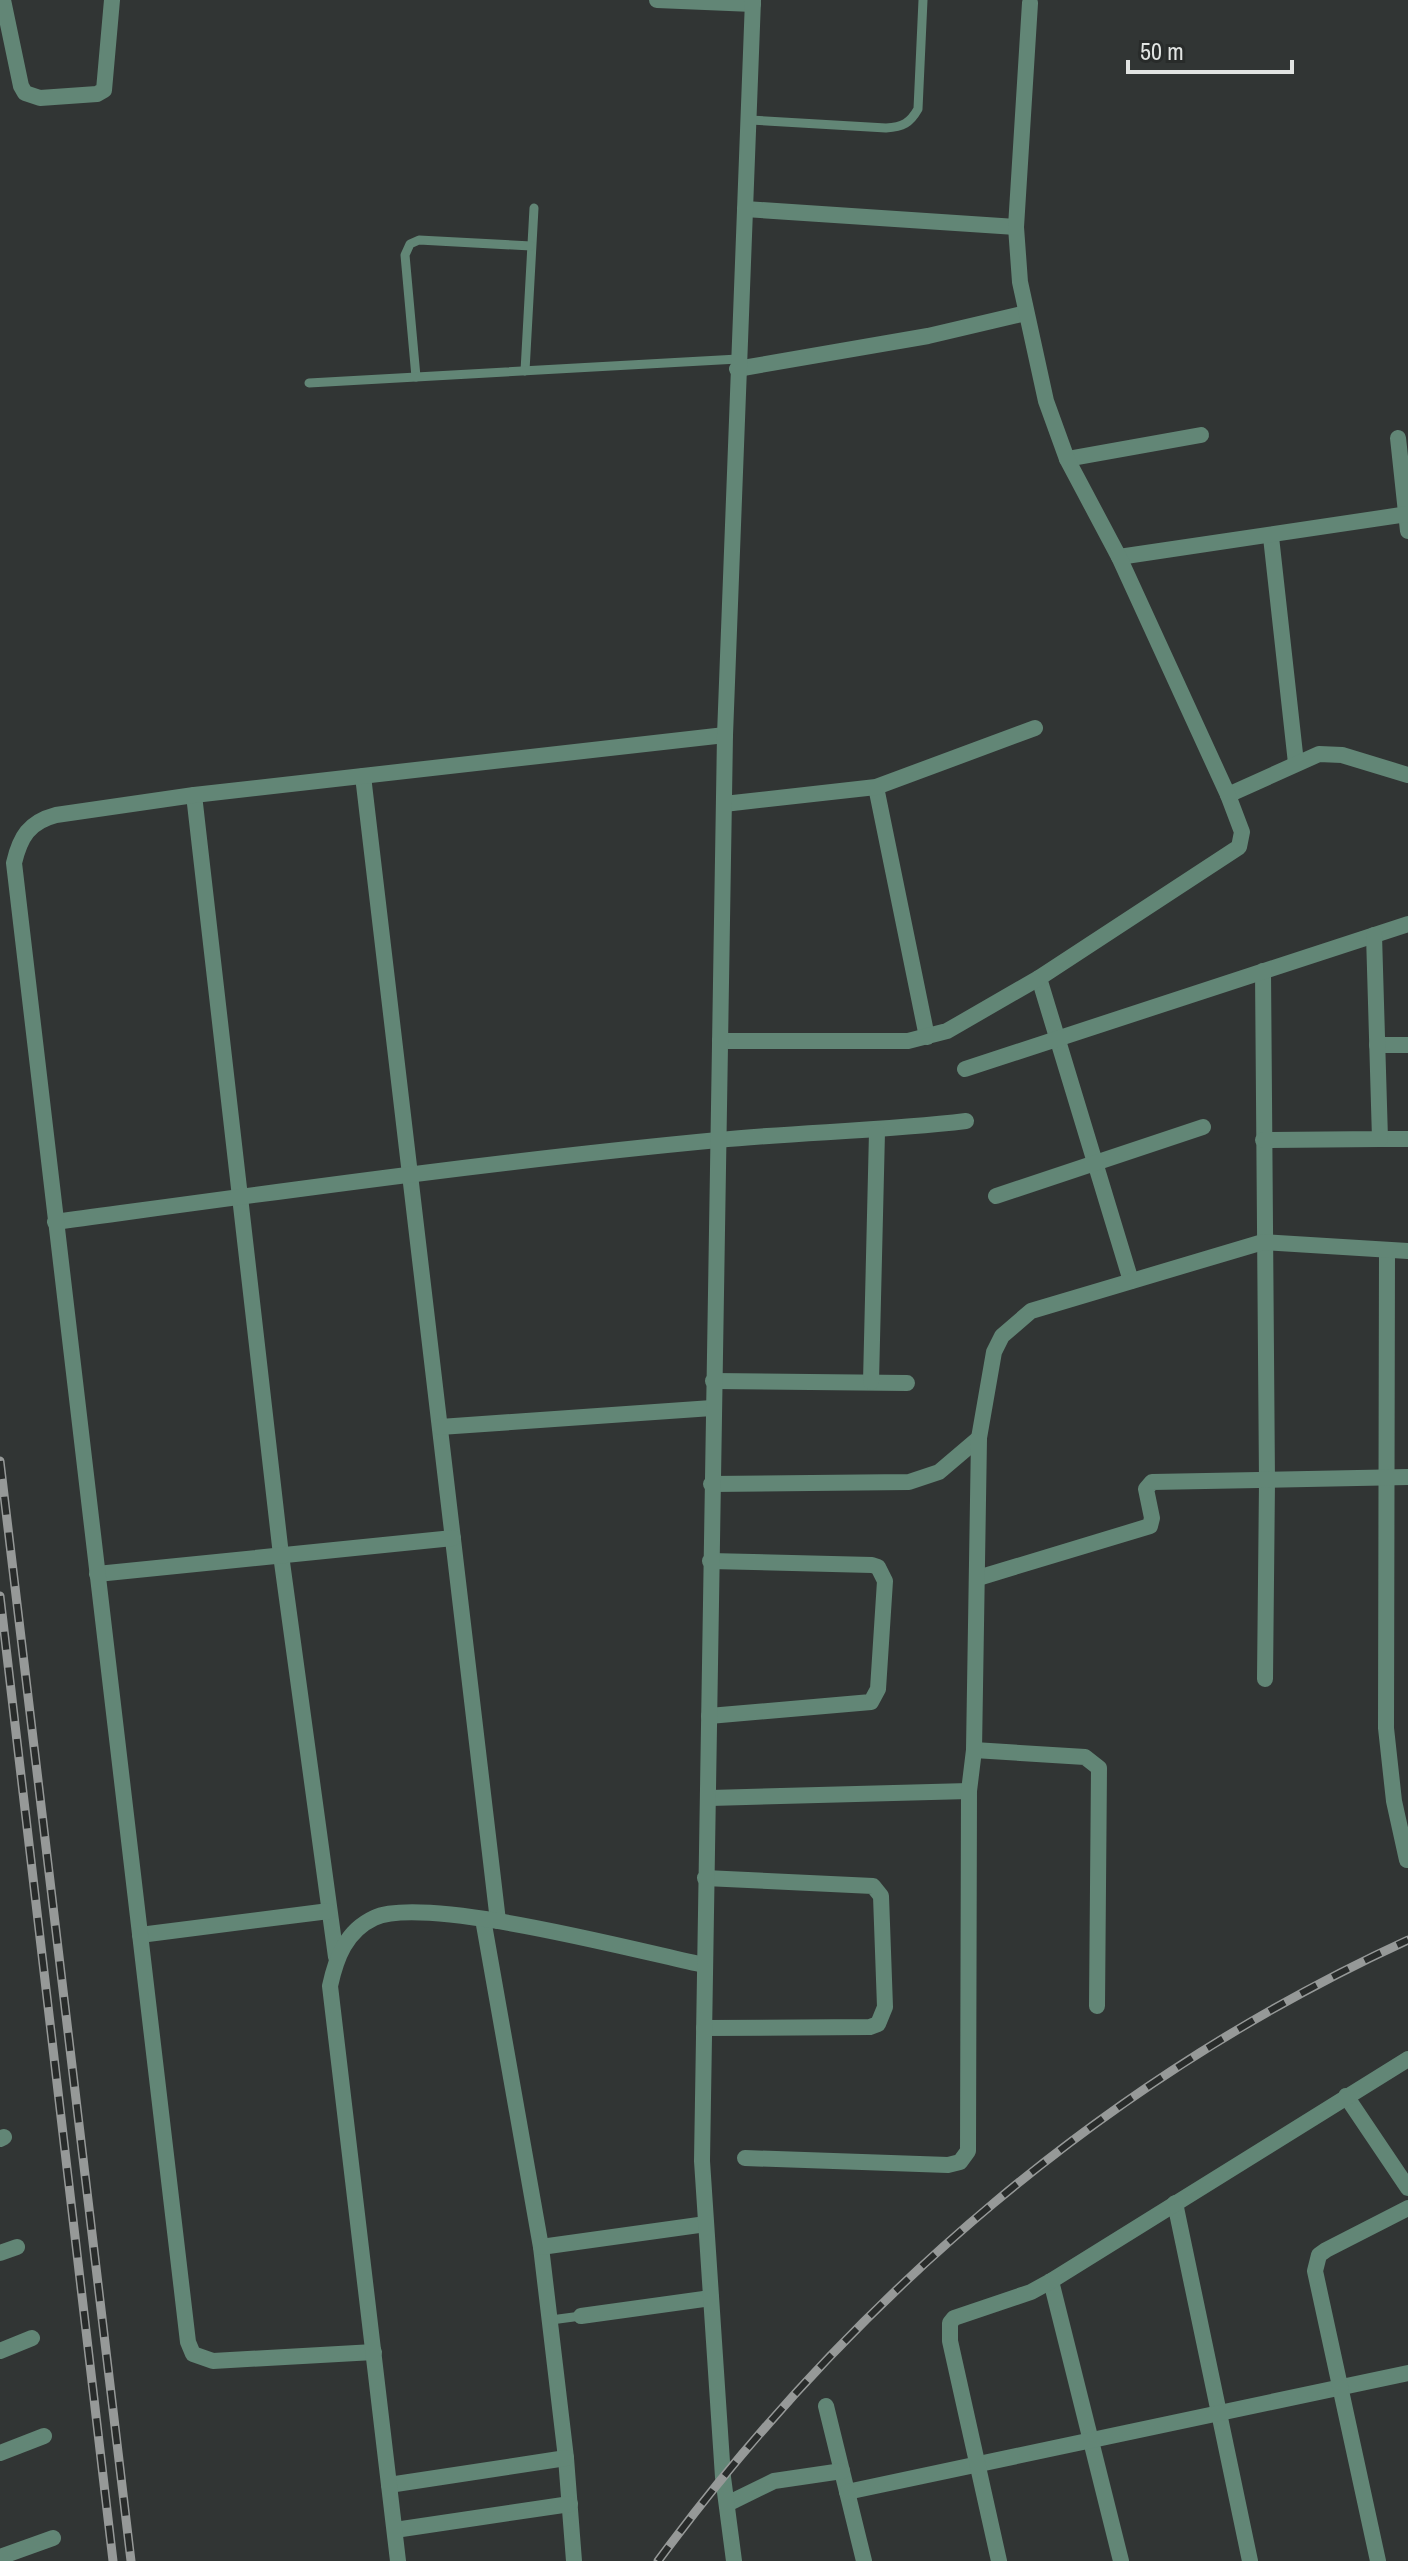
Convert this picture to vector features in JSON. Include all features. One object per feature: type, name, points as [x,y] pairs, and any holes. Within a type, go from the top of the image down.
[{"type":"street","points":[[3,0],[21,86],[25,93],[40,98],[97,94],[104,90],[112,0]]},
{"type":"street","points":[[657,0],[753,2],[725,735],[721,1139],[712,1408],[710,1798],[705,1878],[702,2161],[727,2504],[734,2561]]},
{"type":"street","points":[[720,1041],[896,1042],[927,1037],[966,1021],[1039,978],[1239,847],[1242,832],[1228,795],[1119,557],[1054,429],[1026,313],[1016,227],[1030,3]]},
{"type":"street","points":[[745,209],[1016,227]]},
{"type":"street","points":[[737,364],[928,336],[1026,313]]},
{"type":"street","points":[[1067,459],[1201,435]]},
{"type":"street","points":[[1119,557],[1407,520],[1398,438]]},
{"type":"street","points":[[1271,537],[1296,763]]},
{"type":"street","points":[[724,804],[876,787],[1035,728]]},
{"type":"street","points":[[374,2352],[213,2361],[193,2354],[188,2342],[14,863],[18,845],[37,820],[194,795],[725,735]]},
{"type":"street","points":[[1228,795],[1319,754],[1342,755],[1408,775]]},
{"type":"street","points":[[363,776],[453,1538],[491,1920],[551,2320],[574,2561]]},
{"type":"street","points":[[876,787],[927,1037]]},
{"type":"street","points":[[194,795],[281,1555],[336,1957],[330,1986],[398,2561]]},
{"type":"street","points":[[965,1069],[1408,924]]},
{"type":"street","points":[[1374,935],[1380,1139]]},
{"type":"street","points":[[1263,971],[1267,1482],[1265,1679]]},
{"type":"street","points":[[1039,978],[1060,1037],[1131,1281]]},
{"type":"street","points":[[1377,1045],[1408,1045]]},
{"type":"street","points":[[55,1222],[410,1174],[721,1139],[877,1132],[966,1121]]},
{"type":"street","points":[[996,1196],[1203,1127]]},
{"type":"street","points":[[871,1382],[877,1132]]},
{"type":"street","points":[[1263,1140],[1408,1139]]},
{"type":"street","points":[[745,2158],[948,2165],[960,2162],[968,2151],[969,1791],[974,1750],[979,1438],[994,1352],[1002,1336],[1031,1311],[1263,1242],[1408,1251]]},
{"type":"street","points":[[1387,1251],[1386,1728],[1391,1786],[1407,1860]]},
{"type":"street","points":[[713,1381],[907,1383]]},
{"type":"street","points":[[440,1427],[712,1408]]},
{"type":"street","points":[[711,1484],[909,1482],[939,1472],[979,1438]]},
{"type":"street","points":[[978,1578],[1150,1526],[1152,1518],[1146,1489],[1152,1482],[1408,1477]]},
{"type":"street","points":[[97,1574],[453,1538]]},
{"type":"street","points":[[709,1716],[871,1702],[878,1689],[885,1581],[878,1567],[872,1565],[710,1561]]},
{"type":"street","points":[[974,1750],[1085,1757],[1099,1768],[1097,2006]]},
{"type":"street","points":[[710,1798],[969,1791]]},
{"type":"street","points":[[704,2028],[870,2027],[878,2024],[885,2007],[881,1896],[873,1886],[705,1878]]},
{"type":"street","points":[[140,1935],[329,1911]]},
{"type":"street","points":[[336,1957],[359,1926],[378,1916],[411,1914],[491,1920],[704,1965]]},
{"type":"street","points":[[999,2561],[975,2463],[950,2341],[950,2323],[961,2314],[1031,2292],[1051,2281],[1408,2059]]},
{"type":"street","points":[[1346,2096],[1408,2188]]},
{"type":"street","points":[[1175,2203],[1250,2561]]},
{"type":"street","points":[[1378,2561],[1315,2271],[1316,2262],[1326,2250],[1408,2208]]},
{"type":"street","points":[[541,2247],[706,2224]]},
{"type":"street","points":[[0,2253],[17,2247]]},
{"type":"street","points":[[1051,2281],[1121,2561]]},
{"type":"street","points":[[581,2316],[711,2298]]},
{"type":"street","points":[[0,2351],[32,2338]]},
{"type":"street","points":[[847,2492],[1218,2410],[1408,2373]]},
{"type":"street","points":[[826,2406],[864,2561]]},
{"type":"street","points":[[0,2453],[44,2436]]},
{"type":"street","points":[[389,2485],[566,2458]]},
{"type":"street","points":[[727,2504],[774,2481],[842,2471]]},
{"type":"street","points":[[395,2530],[570,2504]]},
{"type":"street","points":[[0,2557],[53,2538]]},
{"type":"lane","points":[[750,120],[886,128],[900,127],[911,121],[918,109],[923,0]]},
{"type":"lane","points":[[525,371],[534,208]]},
{"type":"lane","points":[[416,377],[405,255],[410,244],[419,240],[531,246]]},
{"type":"lane","points":[[309,383],[525,371],[737,364]]},
{"type":"lane","points":[[551,2320],[581,2316]]},
{"type":"railway","points":[[0,1461],[131,2561]]},
{"type":"railway","points":[[0,1596],[113,2561]]},
{"type":"railway","points":[[658,2561],[734,2464],[815,2372],[902,2285],[994,2203],[1091,2127],[1192,2058],[1298,1995],[1408,1940]]}]
